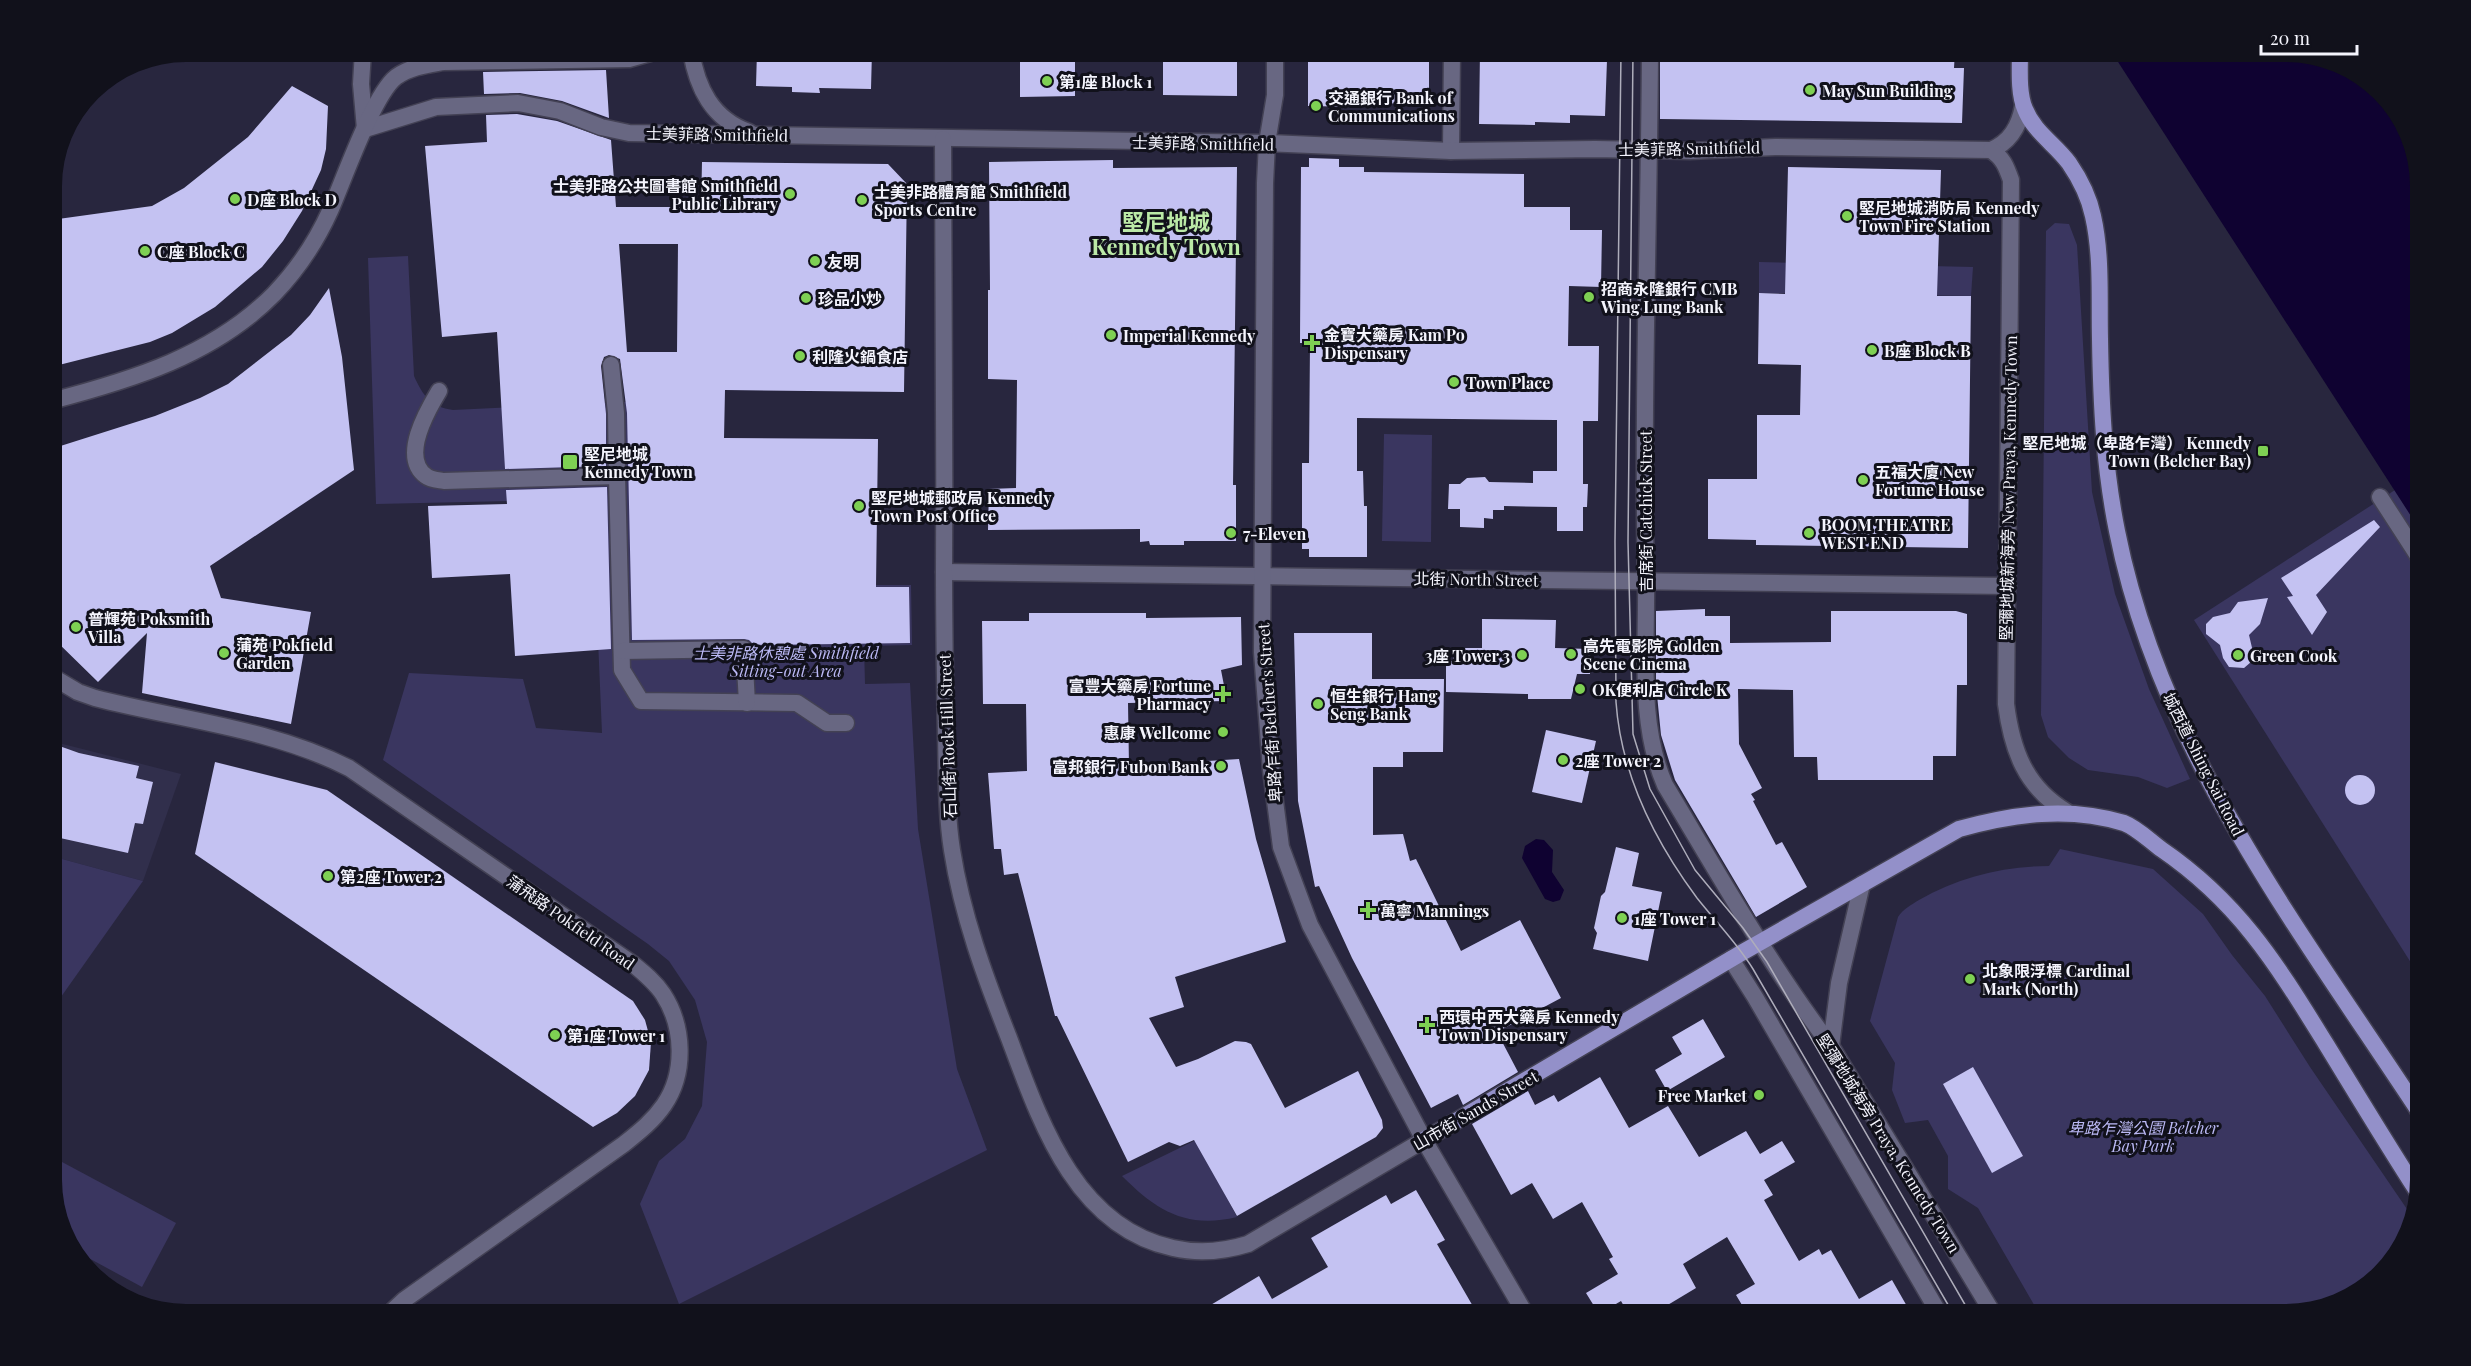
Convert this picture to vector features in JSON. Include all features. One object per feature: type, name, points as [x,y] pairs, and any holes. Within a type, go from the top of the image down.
[{"type":"main road","points":[[362,62],[361,84],[365,129]]},
{"type":"main road","points":[[62,398],[108,386],[161,367],[216,339],[255,311],[291,275],[319,232],[365,129],[394,78],[415,67],[456,62]]},
{"type":"main road","points":[[693,62],[703,94],[712,108],[736,128],[756,134]]},
{"type":"main road","name":"卑路乍街 Belcher's Street","points":[[1275,62],[1275,96],[1267,143],[1262,652],[1271,770],[1281,847],[1310,925],[1424,1140],[1520,1304]]},
{"type":"main road","points":[[1451,151],[1452,62]]},
{"type":"main road","name":"吉席街 Catchick Street","points":[[1650,62],[1645,340],[1647,703],[1659,772],[1665,785],[1761,942]]},
{"type":"main road","points":[[1991,150],[2002,146],[2020,122],[2024,106],[2021,62]]},
{"type":"main road","name":"士美菲路 Smithfield","points":[[365,129],[436,107],[518,103],[560,111],[601,127],[629,133],[1267,143],[1451,151],[1650,149],[1690,151],[1775,147],[1991,150]]},
{"type":"main road","name":"城西道 Shing Sai Road","points":[[2024,106],[2033,125],[2068,163],[2083,185],[2093,215],[2098,247],[2100,374],[2108,478],[2120,544],[2140,623],[2157,669],[2179,722],[2207,778],[2265,878],[2410,1098]]},
{"type":"main road","name":"石山街 Rock Hill Street","points":[[943,139],[944,572],[948,804],[951,848],[968,924],[983,969],[1032,1099],[1052,1143],[1094,1205],[1112,1221],[1134,1235],[1180,1250]]},
{"type":"main road","name":"堅彌地城新海旁 New Praya, Kennedy Town","points":[[1991,150],[2006,164],[2011,180],[2006,704],[2010,732],[2018,759],[2030,779],[2051,803],[2067,812]]},
{"type":"main road","points":[[610,365],[616,413],[622,670],[641,701],[797,703],[827,723],[846,723]]},
{"type":"main road","points":[[439,391],[428,410],[416,440],[419,469],[428,478],[444,481],[617,476]]},
{"type":"main road","points":[[2380,497],[2409,543]]},
{"type":"main road","name":"北街 North Street","points":[[944,572],[2008,586]]},
{"type":"main road","points":[[622,651],[744,649],[747,703]]},
{"type":"main road","name":"蒲飛路 Pokfield Road","points":[[62,683],[95,698],[236,729],[318,753],[349,768],[633,964],[663,993],[671,1008],[679,1038],[677,1074],[669,1096],[655,1116],[624,1144],[400,1304]]},
{"type":"main road","points":[[1761,942],[1959,830],[1994,820],[2028,814],[2067,812],[2126,824],[2202,879],[2236,912],[2276,962],[2410,1180]]},
{"type":"main road","points":[[1831,1046],[1839,983],[1862,884]]},
{"type":"main road","name":"山市街 Sands Street","points":[[1180,1250],[1220,1251],[1248,1244],[1761,942]]},
{"type":"main road","name":"堅彌地城海旁 Praya, Kennedy Town","points":[[1761,942],[1804,1010],[1831,1046],[1987,1304]]},
{"type":"main road","points":[[1731,959],[1934,1304]]},
{"type":"shaded area","points":[[2118,62],[2285,62],[2317,66],[2354,82],[2379,104],[2389,117],[2403,146],[2409,178],[2409,513]]},
{"type":"shaded area","points":[[62,744],[181,774],[143,881],[62,859]]},
{"type":"shaded area","points":[[1536,839],[1544,840],[1553,850],[1552,872],[1564,890],[1560,900],[1553,902],[1545,899],[1522,858],[1525,846]]},
{"type":"green space","points":[[2055,223],[2069,224],[2077,245],[2092,492],[2115,594],[2149,689],[2190,779],[2167,788],[2138,777],[2088,770],[2069,758],[2048,737],[2041,715],[2046,231]]},
{"type":"green space","name":"士美非路休憩處 Smithfield Sitting-out Area","points":[[408,256],[414,376],[424,395],[433,403],[453,410],[647,401],[646,585],[911,585],[912,645],[864,646],[865,684],[910,683],[918,829],[957,1069],[987,1150],[679,1304],[640,1204],[659,1161],[685,1139],[702,1106],[707,1042],[695,1000],[669,961],[648,944],[383,760],[409,673],[523,679],[536,728],[602,733],[592,499],[376,504],[368,258]]},
{"type":"green space","points":[[1759,262],[1973,267],[1971,296],[1759,293]]},
{"type":"green space","points":[[1384,434],[1432,435],[1431,542],[1382,541]]},
{"type":"green space","points":[[2395,490],[2409,513],[2410,961],[2194,620]]},
{"type":"green space","name":"卑路乍灣公園 Belcher Bay Park","points":[[2060,849],[2153,869],[2203,914],[2265,996],[2310,1067],[2406,1207],[2397,1235],[2389,1249],[2361,1279],[2333,1295],[2301,1303],[2034,1304],[1978,1208],[1948,1189],[1948,1156],[1928,1120],[1905,1123],[1892,1090],[1895,1063],[1870,1021],[1898,917],[1905,909],[1934,892],[1982,874],[2015,868],[2049,866]]},
{"type":"green space","points":[[62,859],[143,881],[62,995]]},
{"type":"green space","points":[[1196,1140],[1237,1217],[1202,1221],[1187,1219],[1160,1208],[1122,1176]]},
{"type":"green space","points":[[62,1162],[176,1223],[142,1287],[89,1258],[82,1249],[68,1220],[64,1204]]},
{"type":"building","points":[[757,62],[872,62],[871,89],[819,88],[820,93],[792,92],[792,87],[756,86]]},
{"type":"building","name":"第1座 Block 1","points":[[1020,62],[1075,62],[1075,96],[1020,97]]},
{"type":"building","points":[[1163,62],[1237,62],[1237,96],[1163,95]]},
{"type":"building","points":[[1308,62],[1429,62],[1429,104],[1364,103],[1364,107],[1308,106]]},
{"type":"building","points":[[1480,62],[1607,62],[1605,116],[1570,115],[1570,123],[1479,124]]},
{"type":"building","name":"May Sun Building","points":[[1660,62],[1954,62],[1954,68],[1964,68],[1962,123],[1660,119]]},
{"type":"building","points":[[606,70],[609,118],[562,101],[520,93],[484,94],[483,72]]},
{"type":"building","points":[[292,86],[328,106],[326,149],[321,170],[302,211],[283,241],[262,267],[215,307],[172,333],[150,342],[62,364],[62,218],[152,206],[184,188],[248,137]]},
{"type":"building","points":[[517,114],[557,121],[611,140],[616,207],[701,207],[702,162],[888,164],[907,184],[904,392],[725,390],[724,438],[878,439],[876,587],[909,587],[910,643],[754,645],[744,639],[632,640],[627,413],[620,359],[609,355],[604,357],[601,366],[606,414],[606,466],[505,469],[497,332],[442,337],[425,146],[487,142],[486,115]],"holes":[[[619,244],[678,244],[677,352],[627,352]]]},
{"type":"building","points":[[1309,158],[1339,159],[1339,167],[1364,167],[1364,172],[1524,174],[1524,207],[1570,207],[1570,230],[1602,230],[1601,287],[1569,286],[1568,346],[1599,346],[1598,421],[1583,421],[1583,484],[1588,484],[1587,507],[1583,507],[1583,531],[1557,531],[1557,507],[1504,506],[1504,510],[1493,510],[1493,519],[1484,518],[1484,528],[1460,527],[1460,509],[1448,509],[1449,484],[1460,484],[1467,478],[1485,477],[1489,482],[1533,483],[1533,471],[1557,471],[1557,420],[1357,418],[1357,471],[1363,471],[1364,506],[1367,506],[1367,557],[1309,557],[1309,549],[1302,549],[1302,463],[1309,463],[1310,343],[1300,343],[1301,167],[1309,167]]},
{"type":"building","points":[[1113,160],[1113,168],[1237,167],[1233,485],[1236,485],[1236,541],[1184,541],[1184,545],[1150,545],[1149,541],[1140,542],[1140,529],[988,530],[989,489],[1016,488],[1017,380],[988,379],[989,162]]},
{"type":"building","name":"五福大廈 New Fortune House","points":[[1788,167],[1941,170],[1937,296],[1971,296],[1968,548],[1756,545],[1756,540],[1708,539],[1708,479],[1757,479],[1757,415],[1800,415],[1801,365],[1758,364],[1759,293],[1785,294]]},
{"type":"building","points":[[329,288],[342,357],[354,470],[210,566],[221,598],[311,612],[291,724],[142,693],[147,633],[98,682],[62,647],[62,446],[155,416],[228,384],[291,335],[310,315]]},
{"type":"building","points":[[607,487],[611,649],[515,656],[510,574],[432,578],[428,506],[507,504],[506,490]]},
{"type":"building","points":[[2374,520],[2380,527],[2316,595],[2327,612],[2312,635],[2287,597],[2293,596],[2281,578]]},
{"type":"building","points":[[2268,598],[2260,624],[2249,635],[2253,652],[2251,662],[2244,668],[2229,667],[2223,658],[2220,645],[2206,634],[2206,624],[2213,617],[2230,613],[2238,602]]},
{"type":"building","points":[[1705,609],[1705,616],[1730,616],[1730,643],[1831,642],[1831,611],[1956,611],[1967,614],[1967,685],[1957,685],[1956,756],[1933,756],[1933,780],[1818,780],[1817,757],[1794,757],[1793,690],[1738,689],[1739,744],[1762,788],[1751,794],[1755,800],[1753,801],[1776,845],[1782,842],[1807,887],[1756,917],[1675,780],[1661,735],[1656,685],[1656,611]]},
{"type":"building","points":[[1029,613],[1146,613],[1146,618],[1241,617],[1242,665],[1221,670],[1227,701],[1128,703],[1129,766],[1239,759],[1256,839],[1286,942],[1175,977],[1184,1007],[1149,1018],[1176,1067],[1235,1041],[1251,1044],[1285,1108],[1358,1071],[1382,1120],[1383,1128],[1376,1137],[1237,1216],[1194,1140],[1180,1146],[1169,1142],[1128,1162],[1055,1016],[1018,873],[1004,875],[1001,849],[994,849],[988,773],[1027,771],[1026,704],[983,704],[982,621],[1029,621]]},
{"type":"building","name":"3座 Tower 3","points":[[1482,619],[1556,620],[1555,648],[1591,649],[1590,674],[1577,674],[1571,699],[1528,699],[1528,694],[1446,692],[1446,661],[1453,661],[1453,648],[1482,648]]},
{"type":"building","points":[[1294,633],[1372,633],[1372,679],[1444,679],[1443,752],[1403,752],[1403,767],[1373,767],[1373,835],[1403,834],[1410,861],[1416,859],[1461,951],[1520,920],[1561,998],[1497,1032],[1518,1072],[1463,1105],[1458,1094],[1431,1108],[1352,958],[1319,886],[1315,887],[1298,801]]},
{"type":"building","name":"2座 Tower 2","points":[[1546,730],[1596,741],[1582,803],[1532,792]]},
{"type":"building","points":[[62,747],[79,753],[139,766],[136,778],[153,782],[143,824],[135,823],[128,853],[62,838]]},
{"type":"building","points":[[215,762],[327,790],[633,1001],[645,1020],[651,1042],[649,1070],[635,1096],[617,1113],[593,1127],[195,854]]},
{"type":"building","points":[[2360,775],[2371,779],[2375,790],[2371,801],[2360,805],[2349,801],[2345,790],[2349,779]]},
{"type":"building","name":"1座 Tower 1","points":[[1616,847],[1639,853],[1632,886],[1662,892],[1648,961],[1593,949],[1597,933],[1594,928],[1601,896],[1605,892]]},
{"type":"building","points":[[1703,1019],[1725,1057],[1667,1091],[1655,1070],[1682,1054],[1672,1037]]},
{"type":"building","points":[[1973,1067],[2023,1156],[1992,1173],[1943,1084]]},
{"type":"building","points":[[1600,1077],[1629,1128],[1668,1106],[1699,1157],[1746,1131],[1760,1154],[1782,1141],[1795,1162],[1764,1180],[1773,1195],[1764,1200],[1799,1261],[1819,1249],[1822,1255],[1831,1250],[1859,1299],[1892,1280],[1906,1304],[1741,1304],[1736,1295],[1755,1284],[1727,1237],[1683,1264],[1696,1288],[1669,1304],[1623,1304],[1621,1301],[1616,1304],[1593,1304],[1586,1293],[1618,1274],[1609,1259],[1613,1257],[1582,1202],[1553,1219],[1532,1183],[1511,1195],[1472,1124],[1528,1091],[1535,1105],[1554,1095],[1558,1102]]},
{"type":"building","points":[[1416,1190],[1445,1240],[1437,1244],[1472,1304],[1212,1304],[1259,1276],[1272,1299],[1328,1267],[1311,1238],[1386,1195],[1391,1204]]},
{"type":"tram line","points":[[1621,62],[1615,542],[1616,702],[1625,755],[1642,805],[1667,853],[1697,898],[1747,959],[1948,1304]]},
{"type":"tram line","points":[[1633,62],[1628,542],[1633,734],[1650,789],[1695,870],[1743,928],[1767,962],[1965,1304]]},
{"type":"place","name":"第1座 Block 1","points":[[1047,81]]},
{"type":"place","name":"May Sun Building","points":[[1810,90]]},
{"type":"place","name":"交通銀行 Bank of Communications","points":[[1316,106]]},
{"type":"place","name":"士美非路公共圖書館 Smithfield Public Library","points":[[790,194]]},
{"type":"place","name":"D座 Block D","points":[[235,199]]},
{"type":"place","name":"士美非路體育館 Smithfield Sports Centre","points":[[862,200]]},
{"type":"place","name":"堅尼地城消防局 Kennedy Town Fire Station","points":[[1847,216]]},
{"type":"place","name":"C座 Block C","points":[[145,251]]},
{"type":"place","name":"友明","points":[[815,261]]},
{"type":"place","name":"招商永隆銀行 CMB Wing Lung Bank","points":[[1589,297]]},
{"type":"place","name":"珍品小炒","points":[[806,298]]},
{"type":"place","name":"Imperial Kennedy","points":[[1111,335]]},
{"type":"place","name":"金寶大藥房 Kam Po Dispensary","points":[[1312,343]]},
{"type":"place","name":"B座 Block B","points":[[1872,350]]},
{"type":"place","name":"利隆火鍋食店","points":[[800,356]]},
{"type":"place","name":"Town Place","points":[[1454,382]]},
{"type":"place","name":"堅尼地城（卑路乍灣） Kennedy Town (Belcher Bay)","points":[[2263,451]]},
{"type":"place","name":"堅尼地城 Kennedy Town","points":[[570,462]]},
{"type":"place","name":"五福大廈 New Fortune House","points":[[1863,480]]},
{"type":"place","name":"堅尼地城郵政局 Kennedy Town Post Office","points":[[859,506]]},
{"type":"place","name":"7-Eleven","points":[[1231,533]]},
{"type":"place","name":"BOOM THEATRE WEST END","points":[[1809,533]]},
{"type":"place","name":"普輝苑 Poksmith Villa","points":[[76,627]]},
{"type":"place","name":"蒲苑 Pokfield Garden","points":[[224,653]]},
{"type":"place","name":"高先電影院 Golden Scene Cinema","points":[[1571,654]]},
{"type":"place","name":"3座 Tower 3","points":[[1522,655]]},
{"type":"place","name":"Green Cook","points":[[2238,655]]},
{"type":"place","name":"OK便利店 Circle K","points":[[1580,689]]},
{"type":"place","name":"富豐大藥房 Fortune Pharmacy","points":[[1223,694]]},
{"type":"place","name":"恒生銀行 Hang Seng Bank","points":[[1318,704]]},
{"type":"place","name":"惠康 Wellcome","points":[[1223,732]]},
{"type":"place","name":"2座 Tower 2","points":[[1563,760]]},
{"type":"place","name":"富邦銀行 Fubon Bank","points":[[1221,766]]},
{"type":"place","name":"第2座 Tower 2","points":[[328,876]]},
{"type":"place","name":"萬寧 Mannings","points":[[1368,910]]},
{"type":"place","name":"1座 Tower 1","points":[[1622,918]]},
{"type":"place","name":"北象限浮標 Cardinal Mark (North)","points":[[1970,979]]},
{"type":"place","name":"西環中西大藥房 Kennedy Town Dispensary","points":[[1427,1025]]},
{"type":"place","name":"第1座 Tower 1","points":[[555,1035]]},
{"type":"place","name":"Free Market","points":[[1759,1095]]},
{"type":"district","name":"堅尼地城 Kennedy Town","points":[[1166,234]]}]
